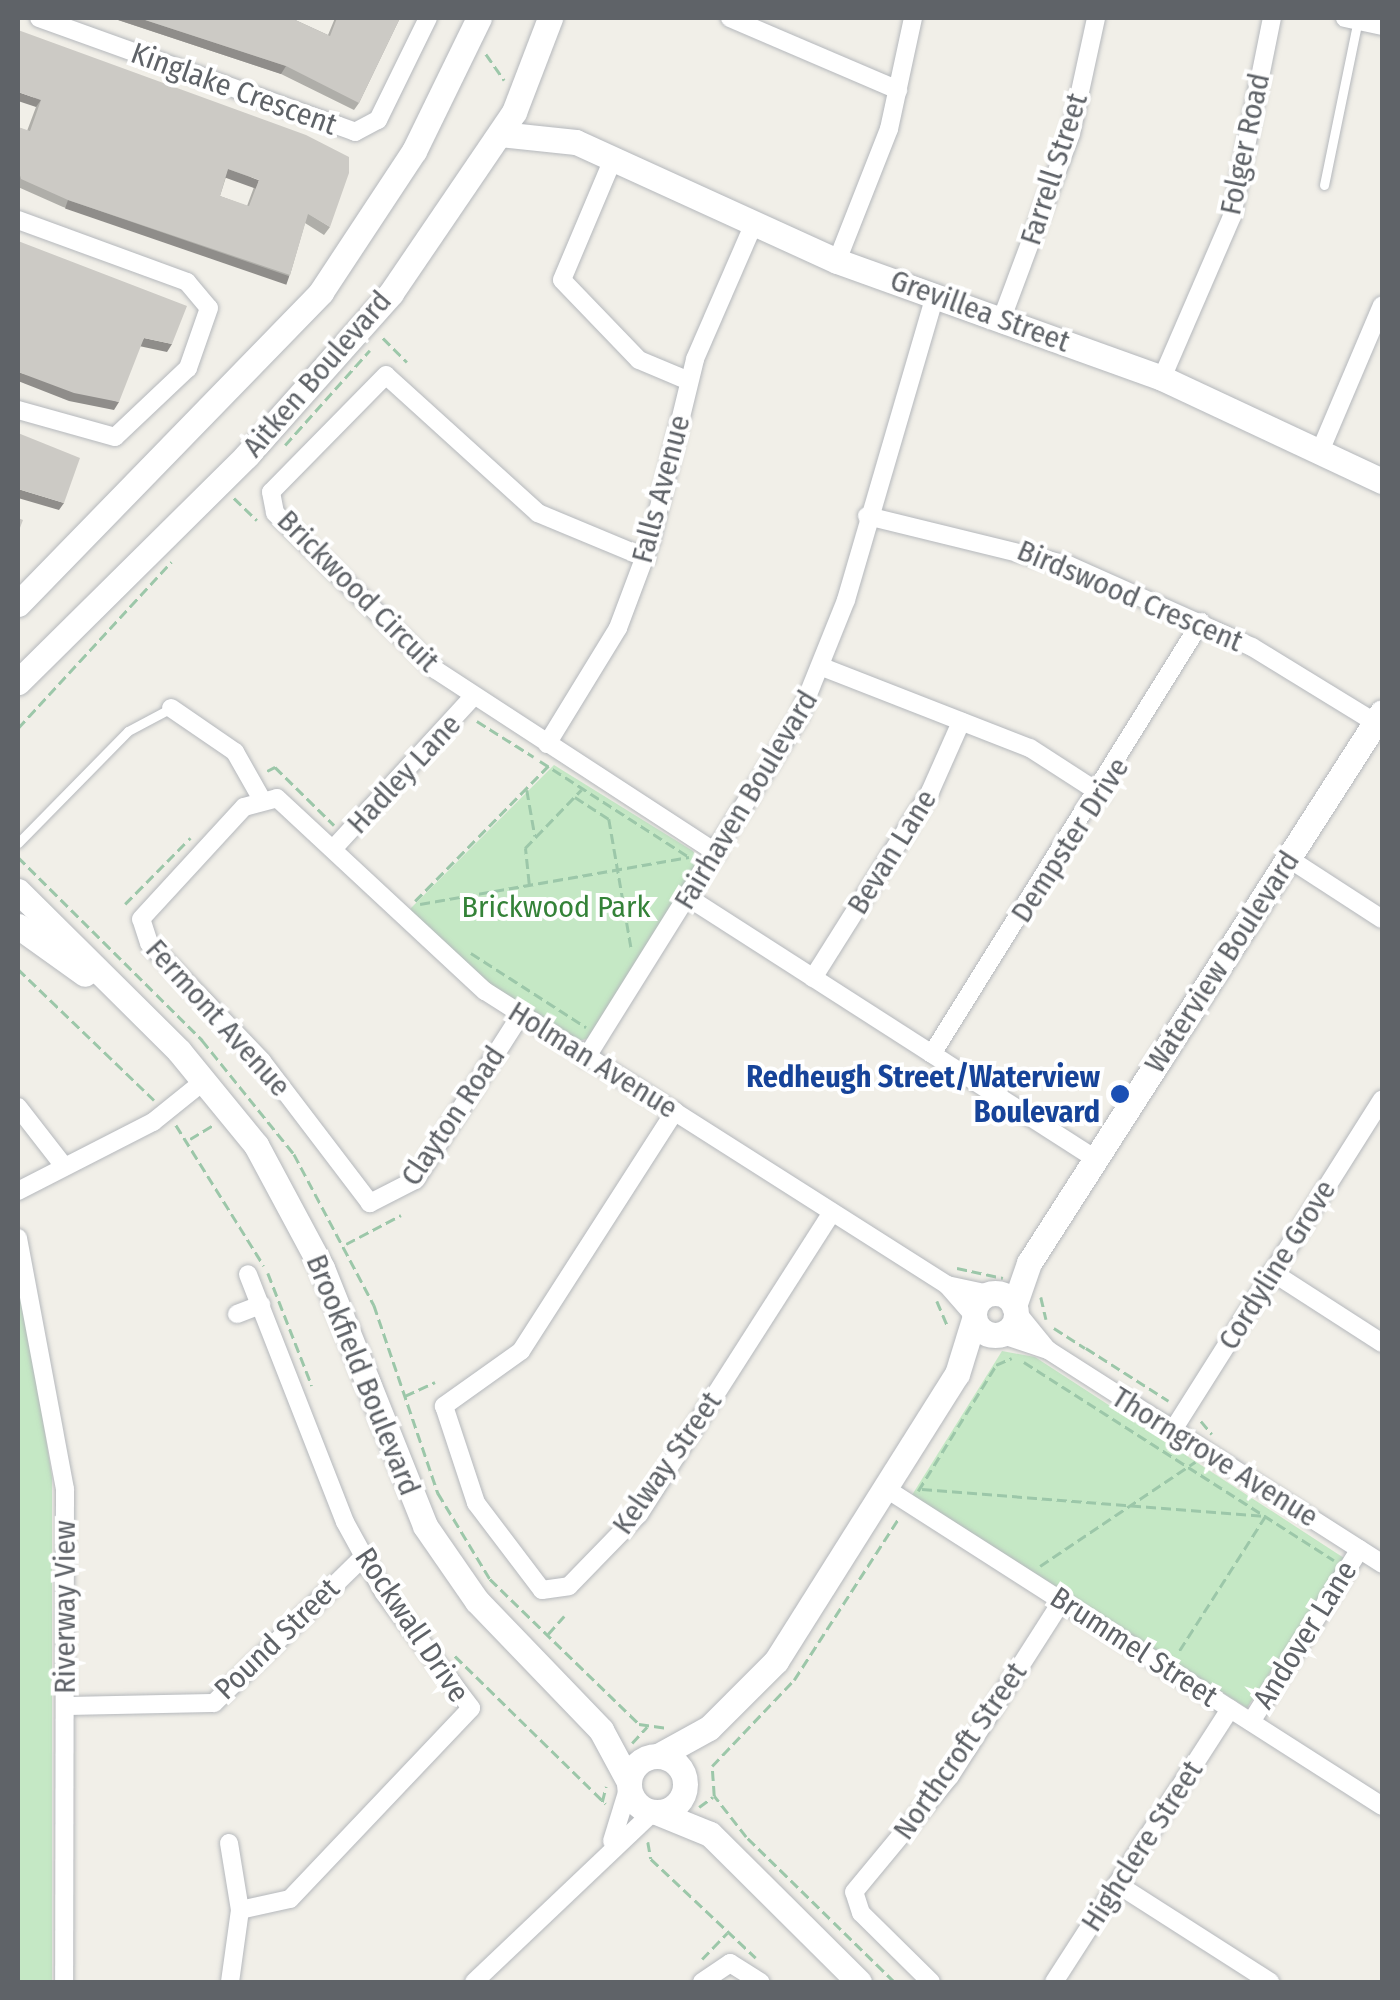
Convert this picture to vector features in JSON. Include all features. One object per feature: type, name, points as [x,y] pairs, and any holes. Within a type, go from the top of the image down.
[{"type":"street","name":"Kinglake Crescent","points":[[38,18],[354,132],[378,120],[428,18]]},
{"type":"street","name":"Aitken Boulevard","points":[[18,604],[321,292],[414,151],[479,18]]},
{"type":"street","name":"Aitken Boulevard","points":[[18,681],[302,397],[391,293],[500,134],[527,82],[550,18]]},
{"type":"street","points":[[730,18],[898,90]]},
{"type":"street","points":[[837,261],[898,90],[913,18]]},
{"type":"street","name":"Farrell Street","points":[[1002,318],[1071,133],[1096,18]]},
{"type":"street","name":"Folger Road","points":[[1162,378],[1232,216],[1272,18]]},
{"type":"street","points":[[1352,19],[1382,26]]},
{"type":"street","points":[[527,82],[543,116],[576,142]]},
{"type":"street","points":[[500,134],[576,142]]},
{"type":"street","name":"Grevillea Street","points":[[576,142],[837,261],[1162,378],[1321,449],[1382,481]]},
{"type":"street","points":[[613,159],[562,280],[648,367],[689,381]]},
{"type":"street","points":[[18,220],[187,282],[204,294],[209,315],[188,368],[115,437],[18,410]]},
{"type":"street","name":"Falls Avenue","points":[[548,744],[618,628],[646,558],[689,381],[754,223]]},
{"type":"street","name":"Fairhaven Boulevard","points":[[586,1058],[689,898],[822,667],[935,294]]},
{"type":"street","points":[[1321,449],[1382,306]]},
{"type":"street","name":"Brickwood Circuit","points":[[646,558],[538,513],[402,382],[374,379],[275,484],[272,507],[468,705],[548,744],[716,853]]},
{"type":"street","name":"Birdswood Crescent","points":[[867,516],[1018,548],[1201,622],[1379,717]]},
{"type":"street","name":"Dempster Drive","points":[[932,1054],[1101,794],[1201,622]]},
{"type":"street","points":[[822,667],[1030,748],[1101,794]]},
{"type":"street","name":"Hadley Lane","points":[[334,849],[468,705]]},
{"type":"street","points":[[171,708],[236,752],[265,797]]},
{"type":"street","name":"Waterview Boulevard","points":[[1003,1301],[1379,717]]},
{"type":"street","name":"Bevan Lane","points":[[813,978],[930,792],[961,722]]},
{"type":"street","name":"Holman Avenue","points":[[265,797],[334,849],[520,1016],[947,1285],[1003,1301]]},
{"type":"street","name":"Fermont Avenue","points":[[265,797],[149,905],[140,926],[262,1062],[359,1197],[378,1204]]},
{"type":"street","points":[[1288,858],[1382,919]]},
{"type":"street","name":"Brookfield Boulevard","points":[[18,891],[205,1080],[300,1220],[425,1526],[477,1602],[601,1730],[629,1784]]},
{"type":"street","points":[[689,898],[1096,1159]]},
{"type":"street","name":"Brookfield Boulevard","points":[[18,926],[138,1010]]},
{"type":"street","name":"Clayton Road","points":[[378,1204],[415,1180],[520,1016]]},
{"type":"street","points":[[18,1191],[153,1122],[205,1080]]},
{"type":"street","name":"Cordyline Grove","points":[[1172,1430],[1382,1099]]},
{"type":"street","points":[[18,1107],[64,1166]]},
{"type":"street","name":"Kelway Street","points":[[675,1111],[521,1350],[444,1406],[476,1503],[542,1590],[569,1586],[638,1514],[832,1212]]},
{"type":"street","name":"Riverway View","points":[[18,1238],[64,1471],[64,1982]]},
{"type":"street","points":[[1272,1272],[1382,1342]]},
{"type":"street","name":"Rockwall Drive","points":[[240,1910],[290,1899],[470,1714],[466,1694],[364,1556],[248,1274]]},
{"type":"street","name":"Holman Avenue","points":[[947,1285],[974,1318]]},
{"type":"street","points":[[958,1374],[974,1318],[1003,1301]]},
{"type":"street","points":[[612,1842],[629,1784],[655,1756],[709,1728],[776,1660],[958,1374],[999,1335],[1003,1301]]},
{"type":"street","name":"Thorngrove Avenue","points":[[1003,1301],[1048,1350],[1382,1564]]},
{"type":"street","points":[[237,1314],[261,1304]]},
{"type":"street","points":[[974,1318],[999,1335]]},
{"type":"street","name":"Thorngrove Avenue","points":[[999,1335],[1048,1350]]},
{"type":"street","name":"Brummel Street","points":[[885,1488],[1035,1574],[1062,1601],[1382,1806]]},
{"type":"street","name":"Andover Lane","points":[[1251,1722],[1360,1549]]},
{"type":"street","name":"Pound Street","points":[[65,1706],[214,1703],[364,1556]]},
{"type":"street","name":"Northcroft Street","points":[[931,1982],[854,1898],[950,1776],[1062,1601]]},
{"type":"street","name":"Highclere Street","points":[[1054,1982],[1230,1709]]},
{"type":"street","points":[[474,1982],[612,1842],[654,1812],[679,1802],[709,1728]]},
{"type":"street","name":"Brookfield Boulevard","points":[[601,1730],[655,1756]]},
{"type":"street","points":[[655,1756],[680,1768],[710,1834],[859,1982]]},
{"type":"street","points":[[629,1784],[654,1812],[710,1834]]},
{"type":"street","points":[[228,1843],[240,1910],[230,1982]]},
{"type":"street","points":[[1117,1884],[1270,1982]]},
{"type":"street","points":[[702,1982],[730,1962],[761,1982]]},
{"type":"lane","points":[[1324,186],[1352,19]]},
{"type":"lane","points":[[18,843],[128,731],[171,708]]},
{"type":"path","points":[[381,336],[407,362]]},
{"type":"path","points":[[234,498],[258,521]]},
{"type":"path","points":[[468,705],[548,766],[689,857],[414,903],[548,766]]},
{"type":"path","points":[[527,787],[536,838]]},
{"type":"path","points":[[530,886],[526,848],[582,788]]},
{"type":"path","points":[[575,797],[609,819],[631,947]]},
{"type":"path","points":[[346,1244],[401,1215]]},
{"type":"path","points":[[1035,1574],[1192,1468],[1215,1430],[1086,1348]]},
{"type":"path","points":[[894,1982],[746,1837],[714,1796],[712,1766],[794,1680],[1006,1358],[1192,1468],[1348,1568]]},
{"type":"path","points":[[404,1396],[435,1382]]},
{"type":"path","points":[[909,1503],[934,1498]]},
{"type":"path","points":[[909,1503],[1132,1506],[1266,1516]]},
{"type":"path","points":[[909,1503],[914,1528]]},
{"type":"path","points":[[1178,1654],[1266,1516]]},
{"type":"path","points":[[1024,1556],[1035,1574]]},
{"type":"path","points":[[1035,1574],[1055,1576]]},
{"type":"path","points":[[547,1634],[564,1616]]},
{"type":"path","points":[[1165,1646],[1192,1663]]},
{"type":"green space","name":"Brickwood Park","points":[[554,765],[693,851],[702,867],[593,1037],[575,1042],[482,979],[408,911]]},
{"type":"green space","points":[[18,1261],[52,1477],[52,1982],[18,1982]]},
{"type":"green space","points":[[1002,1351],[1035,1357],[1344,1558],[1247,1708],[912,1495]]},
{"type":"building","points":[[139,18],[291,18],[330,36],[337,18],[400,18],[359,103],[286,66]]},
{"type":"building","points":[[18,30],[306,135],[349,157],[349,173],[330,227],[308,214],[290,275],[68,200],[21,179],[18,127],[30,131],[41,100],[18,92]],"holes":[[[228,169],[259,180],[249,206],[220,196]]]},
{"type":"building","points":[[18,241],[187,306],[172,344],[144,338],[119,402],[74,393],[18,372]]},
{"type":"building","points":[[18,433],[80,458],[64,503],[18,489]]},
{"type":"place","name":"Redheugh Street/Waterview Boulevard","points":[[1120,1094]]}]
